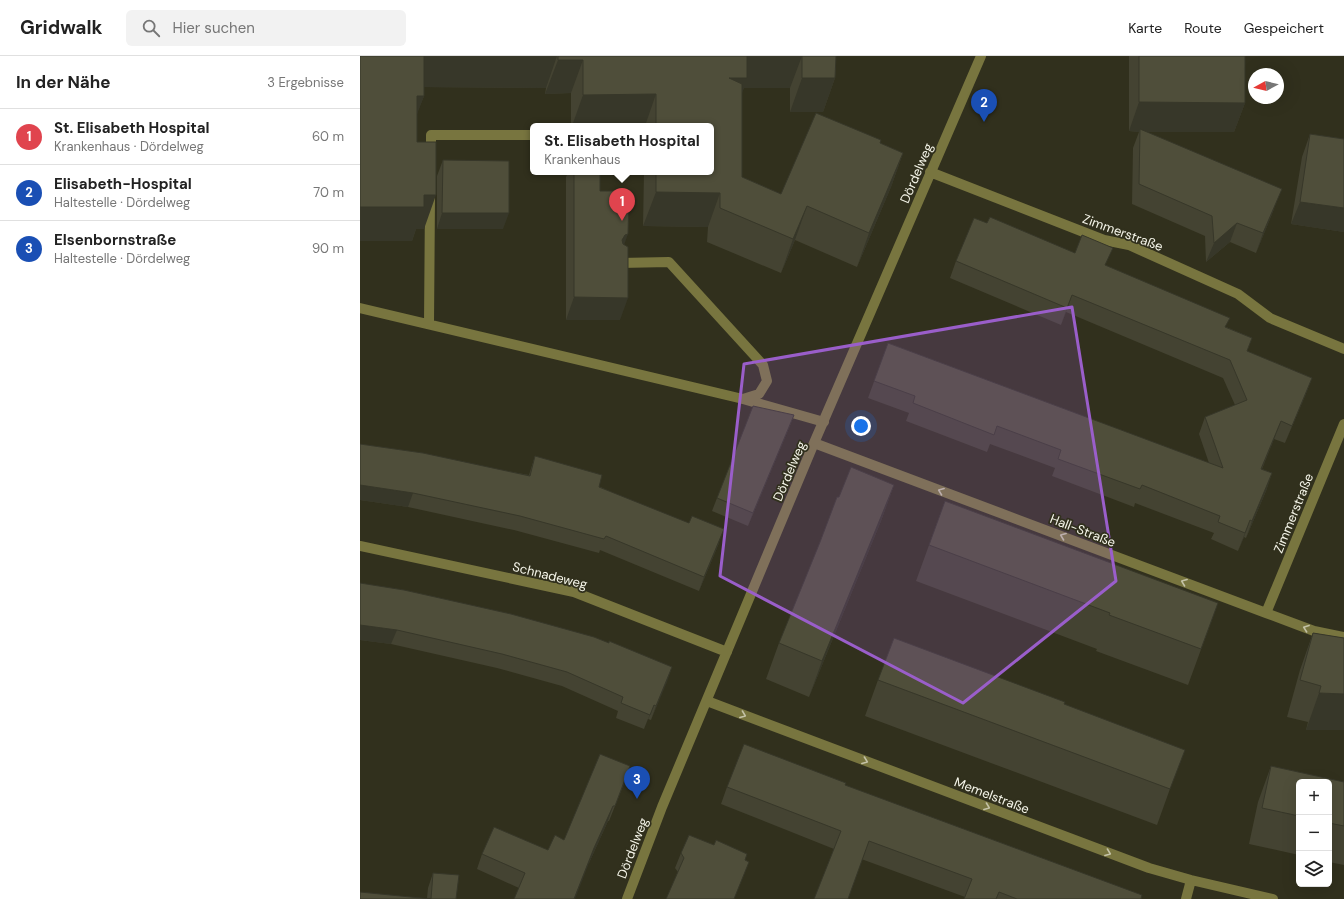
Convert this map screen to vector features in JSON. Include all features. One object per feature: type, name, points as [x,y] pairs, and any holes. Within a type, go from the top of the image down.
[{"type":"street","name":"Dördelweg","points":[[627,899],[662,807],[814,443],[981,56]]},
{"type":"street","points":[[430,166],[431,135],[530,134]]},
{"type":"street","name":"Zimmerstraße","points":[[930,172],[1104,240],[1129,245],[1238,294],[1270,318],[1344,349]]},
{"type":"street","points":[[429,324],[430,190]]},
{"type":"street","points":[[620,263],[669,262],[762,365],[767,381],[759,394],[743,399]]},
{"type":"street","points":[[360,308],[743,399],[824,422]]},
{"type":"street","name":"Zimmerstraße","points":[[1266,613],[1344,424]]},
{"type":"street","name":"Hall-Straße","points":[[814,443],[1314,631],[1344,637]]},
{"type":"street","name":"Schnadeweg","points":[[360,546],[574,592],[727,652]]},
{"type":"street","name":"Memelstraße","points":[[707,701],[1149,868],[1191,880],[1273,899]]},
{"type":"street","points":[[1186,899],[1191,880]]},
{"type":"highlighted area","points":[[1072,307],[1116,581],[963,703],[720,576],[744,364]]},
{"type":"building","points":[[360,56],[424,56],[424,96],[417,96],[417,142],[436,142],[436,195],[424,195],[424,207],[360,207]]},
{"type":"building","points":[[558,56],[747,56],[747,78],[729,78],[742,84],[742,177],[781,194],[816,113],[881,140],[880,143],[903,153],[869,233],[807,206],[793,239],[720,208],[720,193],[656,192],[656,175],[714,175],[714,123],[656,123],[656,94],[583,95],[583,60],[558,60]]},
{"type":"building","points":[[802,56],[836,56],[835,78],[802,78]]},
{"type":"building","points":[[1139,56],[1245,56],[1245,103],[1139,102]]},
{"type":"building","points":[[1140,129],[1282,189],[1263,233],[1237,223],[1214,243],[1212,216],[1139,184]]},
{"type":"building","points":[[1310,134],[1344,139],[1344,208],[1300,202]]},
{"type":"building","points":[[443,160],[509,161],[509,213],[442,213]]},
{"type":"building","points":[[574,175],[600,175],[600,191],[629,191],[628,234],[625,235],[622,240],[623,244],[628,247],[628,298],[574,297]]},
{"type":"building","points":[[990,217],[1075,253],[1082,235],[1113,248],[1105,265],[1230,318],[1225,327],[1252,338],[1247,351],[1312,378],[1292,426],[1281,421],[1261,469],[1272,473],[1252,521],[1250,520],[1245,533],[1218,522],[1220,516],[1142,485],[1140,489],[1058,459],[1061,450],[997,426],[994,435],[913,403],[915,396],[874,381],[888,343],[1223,468],[1205,417],[1247,400],[1230,360],[1072,295],[1067,308],[956,261],[974,218],[987,223]]},
{"type":"building","points":[[753,406],[794,415],[753,513],[717,498]]},
{"type":"building","points":[[360,444],[423,453],[530,476],[535,456],[602,475],[599,487],[689,523],[692,516],[724,529],[704,577],[606,536],[604,539],[520,516],[413,493],[360,485]]},
{"type":"building","points":[[851,467],[894,485],[822,661],[779,643],[837,497],[839,497]]},
{"type":"building","points":[[945,501],[1218,603],[1201,649],[929,545]]},
{"type":"building","points":[[360,583],[404,590],[511,614],[594,637],[609,643],[609,641],[672,667],[656,706],[654,705],[650,715],[621,703],[623,697],[567,672],[502,654],[397,630],[360,625]]},
{"type":"building","points":[[1313,633],[1344,638],[1344,694],[1319,693],[1321,686],[1300,680]]},
{"type":"building","points":[[894,638],[1065,702],[1064,704],[1185,750],[1170,789],[878,680]]},
{"type":"building","points":[[744,744],[846,783],[845,785],[1142,895],[1141,899],[1017,899],[999,892],[996,899],[964,899],[972,879],[869,841],[848,899],[814,899],[841,831],[727,787]]},
{"type":"building","points":[[600,754],[630,766],[615,806],[613,806],[594,848],[574,899],[514,899],[525,873],[482,854],[494,827],[548,850],[555,835],[564,840]]},
{"type":"building","points":[[1271,766],[1330,779],[1296,779],[1296,815],[1262,808]]},
{"type":"building","points":[[1332,779],[1344,782],[1344,826],[1332,824]]},
{"type":"building","points":[[689,835],[714,845],[716,840],[747,854],[745,860],[749,862],[734,899],[666,899],[684,858],[681,853]]},
{"type":"building","points":[[433,873],[459,875],[456,899],[431,899]]},
{"type":"building","points":[[360,892],[431,899],[360,899]]},
{"type":"place","name":"Elisabeth-Hospital","points":[[984,122]]},
{"type":"place","name":"St. Elisabeth Hospital","points":[[622,221]]},
{"type":"place","name":"Elsenbornstraße","points":[[637,799]]}]
